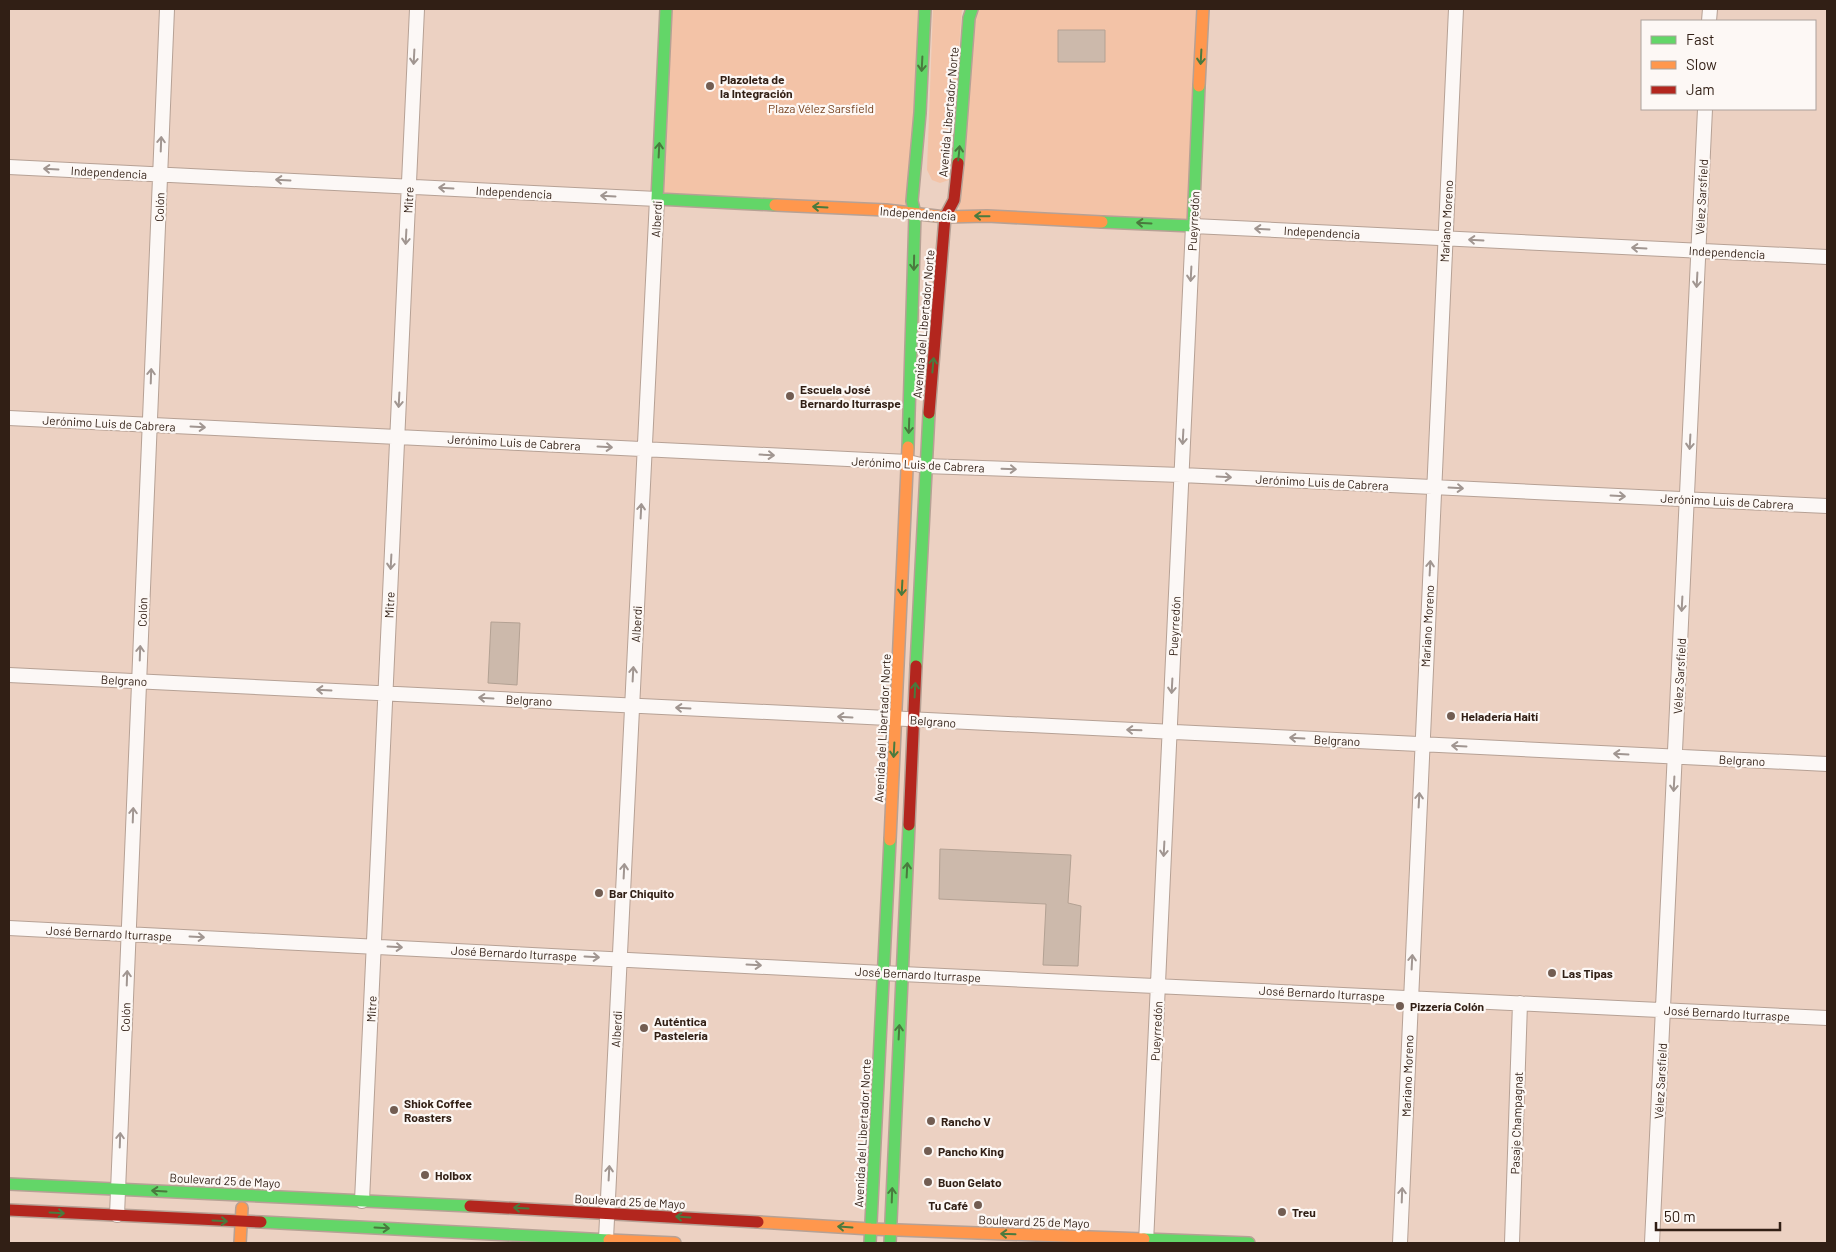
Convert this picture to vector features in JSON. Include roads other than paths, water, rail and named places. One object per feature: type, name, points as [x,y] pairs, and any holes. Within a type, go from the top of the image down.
[{"type":"main road","name":"Alberdi","points":[[656,199],[666,9]]},
{"type":"main road","points":[[915,214],[912,202],[920,113],[925,9]]},
{"type":"main road","name":"Avenida Libertador Norte","points":[[945,217],[954,200],[963,116],[969,18],[972,9]]},
{"type":"main road","name":"Pueyrredón","points":[[1193,226],[1203,9]]},
{"type":"main road","name":"Independencia","points":[[656,199],[886,210],[945,217],[987,216],[1193,226]]},
{"type":"main road","name":"Avenida del Libertador Norte","points":[[870,1243],[908,462],[915,214]]},
{"type":"main road","name":"Avenida del Libertador Norte","points":[[890,1243],[925,466],[945,217]]},
{"type":"main road","name":"Boulevard 25 de Mayo","points":[[9,1184],[242,1195],[361,1218],[675,1243]]},
{"type":"main road","points":[[240,1243],[242,1195]]},
{"type":"main road","name":"Boulevard 25 de Mayo","points":[[9,1210],[241,1222],[607,1213],[871,1229],[1146,1241],[1249,1243]]},
{"type":"street","name":"Colón","points":[[117,1215],[167,9]]},
{"type":"street","name":"Mitre","points":[[361,1218],[417,9]]},
{"type":"street","name":"Mariano Moreno","points":[[1400,1243],[1456,9]]},
{"type":"street","name":"Vélez Sarsfield","points":[[1652,1243],[1705,110]]},
{"type":"street","name":"Independencia","points":[[9,167],[656,199]]},
{"type":"street","name":"Alberdi","points":[[606,1239],[656,199]]},
{"type":"street","name":"Independencia","points":[[1193,226],[1827,257]]},
{"type":"street","name":"Pueyrredón","points":[[1146,1241],[1193,226]]},
{"type":"street","name":"Jerónimo Luis de Cabrera","points":[[9,418],[908,462],[925,466],[1181,475],[1827,506]]},
{"type":"street","name":"Belgrano","points":[[9,675],[632,705],[914,721],[1827,764]]},
{"type":"street","name":"José Bernardo Iturraspe","points":[[9,928],[902,974],[1827,1018]]},
{"type":"street","name":"Pasaje Champagnat","points":[[1512,1243],[1520,1003]]},
{"type":"place","name":"Plazoleta de la Integración","points":[[710,86]]},
{"type":"place","name":"Escuela José Bernardo Iturraspe","points":[[790,396]]},
{"type":"place","name":"Heladería Haití","points":[[1451,716]]},
{"type":"place","name":"Bar Chiquito","points":[[599,893]]},
{"type":"place","name":"Las Tipas","points":[[1552,973]]},
{"type":"place","name":"Pizzería Colón","points":[[1400,1006]]},
{"type":"place","name":"Auténtica Pastelería","points":[[644,1028]]},
{"type":"place","name":"Shiok Coffee Roasters","points":[[394,1110]]},
{"type":"place","name":"Rancho V","points":[[931,1121]]},
{"type":"place","name":"Pancho King","points":[[928,1151]]},
{"type":"place","name":"Holbox","points":[[425,1175]]},
{"type":"place","name":"Buon Gelato","points":[[928,1182]]},
{"type":"place","name":"Tu Café","points":[[978,1205]]},
{"type":"place","name":"Treu","points":[[1282,1212]]},
{"type":"park label","name":"Plaza Vélez Sarsfield","points":[[821,108]]}]
